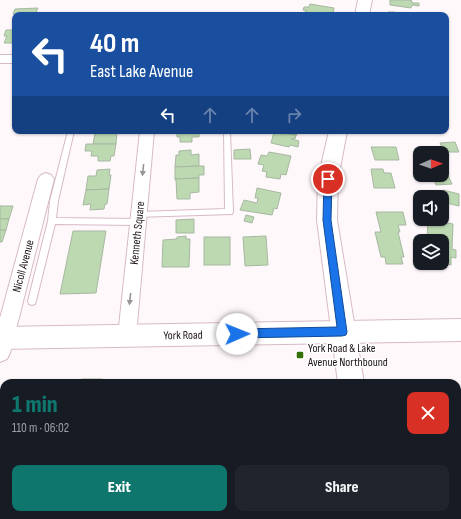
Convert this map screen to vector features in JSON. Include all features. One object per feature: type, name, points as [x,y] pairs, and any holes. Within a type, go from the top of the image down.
[{"type":"main road","points":[[362,12],[364,0]]},
{"type":"main road","points":[[337,134],[328,179],[327,220],[342,332],[350,379]]},
{"type":"main road","name":"York Road","points":[[1,343],[127,336],[461,330]]},
{"type":"street","points":[[0,59],[12,59]]},
{"type":"street","name":"Kenneth Square","points":[[127,336],[147,134]]},
{"type":"street","name":"Nicoll Avenue","points":[[1,343],[46,179]]},
{"type":"lane","points":[[32,301],[52,221],[54,200],[70,134]]},
{"type":"lane","points":[[52,221],[138,218],[229,212],[227,134]]},
{"type":"building","points":[[390,0],[409,0],[412,1],[412,3],[419,3],[419,6],[412,5],[411,8],[390,5]]},
{"type":"building","points":[[310,4],[334,8],[333,12],[305,12],[306,10],[303,10],[304,7],[309,7]]},
{"type":"building","points":[[38,8],[36,12],[14,12],[15,9]]},
{"type":"building","points":[[6,30],[12,30],[12,43],[4,43],[7,36],[4,36]]},
{"type":"building","points":[[95,134],[117,134],[116,144],[93,144]]},
{"type":"building","points":[[177,134],[199,134],[199,137],[192,137],[192,142],[180,142],[180,137],[177,137]]},
{"type":"building","points":[[273,134],[296,135],[295,139],[291,139],[299,141],[298,147],[290,145],[289,147],[271,143]]},
{"type":"building","points":[[455,142],[459,152],[449,152],[449,146],[441,146],[440,143]]},
{"type":"building","points":[[86,144],[116,144],[114,156],[111,156],[110,161],[98,161],[98,156],[91,156],[92,151],[85,151]]},
{"type":"building","points":[[371,147],[396,147],[399,160],[375,160]]},
{"type":"building","points":[[250,149],[251,159],[234,159],[234,150]]},
{"type":"building","points":[[191,150],[191,155],[199,154],[199,166],[175,167],[176,155],[179,155],[179,151]]},
{"type":"building","points":[[269,152],[291,156],[286,175],[281,174],[280,179],[266,177],[267,172],[262,171],[264,165],[258,164],[261,155],[267,156]]},
{"type":"building","points":[[204,166],[204,175],[199,175],[199,178],[175,179],[175,167]]},
{"type":"building","points":[[110,169],[109,175],[111,175],[109,189],[86,190],[88,176],[96,176],[97,170]]},
{"type":"building","points":[[371,169],[383,169],[384,173],[391,173],[395,188],[374,188]]},
{"type":"building","points":[[449,177],[452,184],[436,185],[435,182],[449,182]]},
{"type":"building","points":[[199,178],[199,192],[190,193],[190,199],[177,199],[175,179]]},
{"type":"building","points":[[257,188],[281,193],[277,209],[274,208],[272,215],[240,210],[244,200],[257,203],[258,198],[255,198]]},
{"type":"building","points":[[109,189],[107,204],[105,204],[104,209],[90,210],[91,204],[83,205],[86,190]]},
{"type":"building","points":[[449,192],[459,194],[459,206],[449,204]]},
{"type":"building","points":[[0,206],[13,206],[9,219],[0,219]]},
{"type":"building","points":[[376,212],[403,212],[406,225],[398,225],[400,232],[398,232],[404,257],[401,257],[403,264],[386,264],[385,257],[381,257],[375,232],[381,232]]},
{"type":"building","points":[[246,215],[254,217],[252,223],[244,221]]},
{"type":"building","points":[[0,219],[9,219],[6,230],[0,230]]},
{"type":"building","points":[[194,219],[194,233],[176,233],[176,220]]},
{"type":"building","points":[[449,223],[453,224],[452,249],[456,250],[456,258],[451,257],[451,265],[449,265],[449,234],[427,234],[428,226],[449,226]]},
{"type":"building","points":[[0,230],[6,230],[2,242],[0,242]]},
{"type":"building","points":[[73,231],[106,231],[96,293],[60,294]]},
{"type":"building","points":[[186,236],[186,239],[190,239],[189,267],[162,267],[163,240],[177,239],[177,237]]},
{"type":"building","points":[[266,236],[268,265],[245,266],[243,237]]},
{"type":"building","points":[[204,237],[230,237],[230,265],[204,265]]},
{"type":"place","name":"York Road & Lake Avenue Northbound","points":[[300,355]]},
{"type":"route","points":[[237,334],[342,332],[327,220],[328,179]]}]
